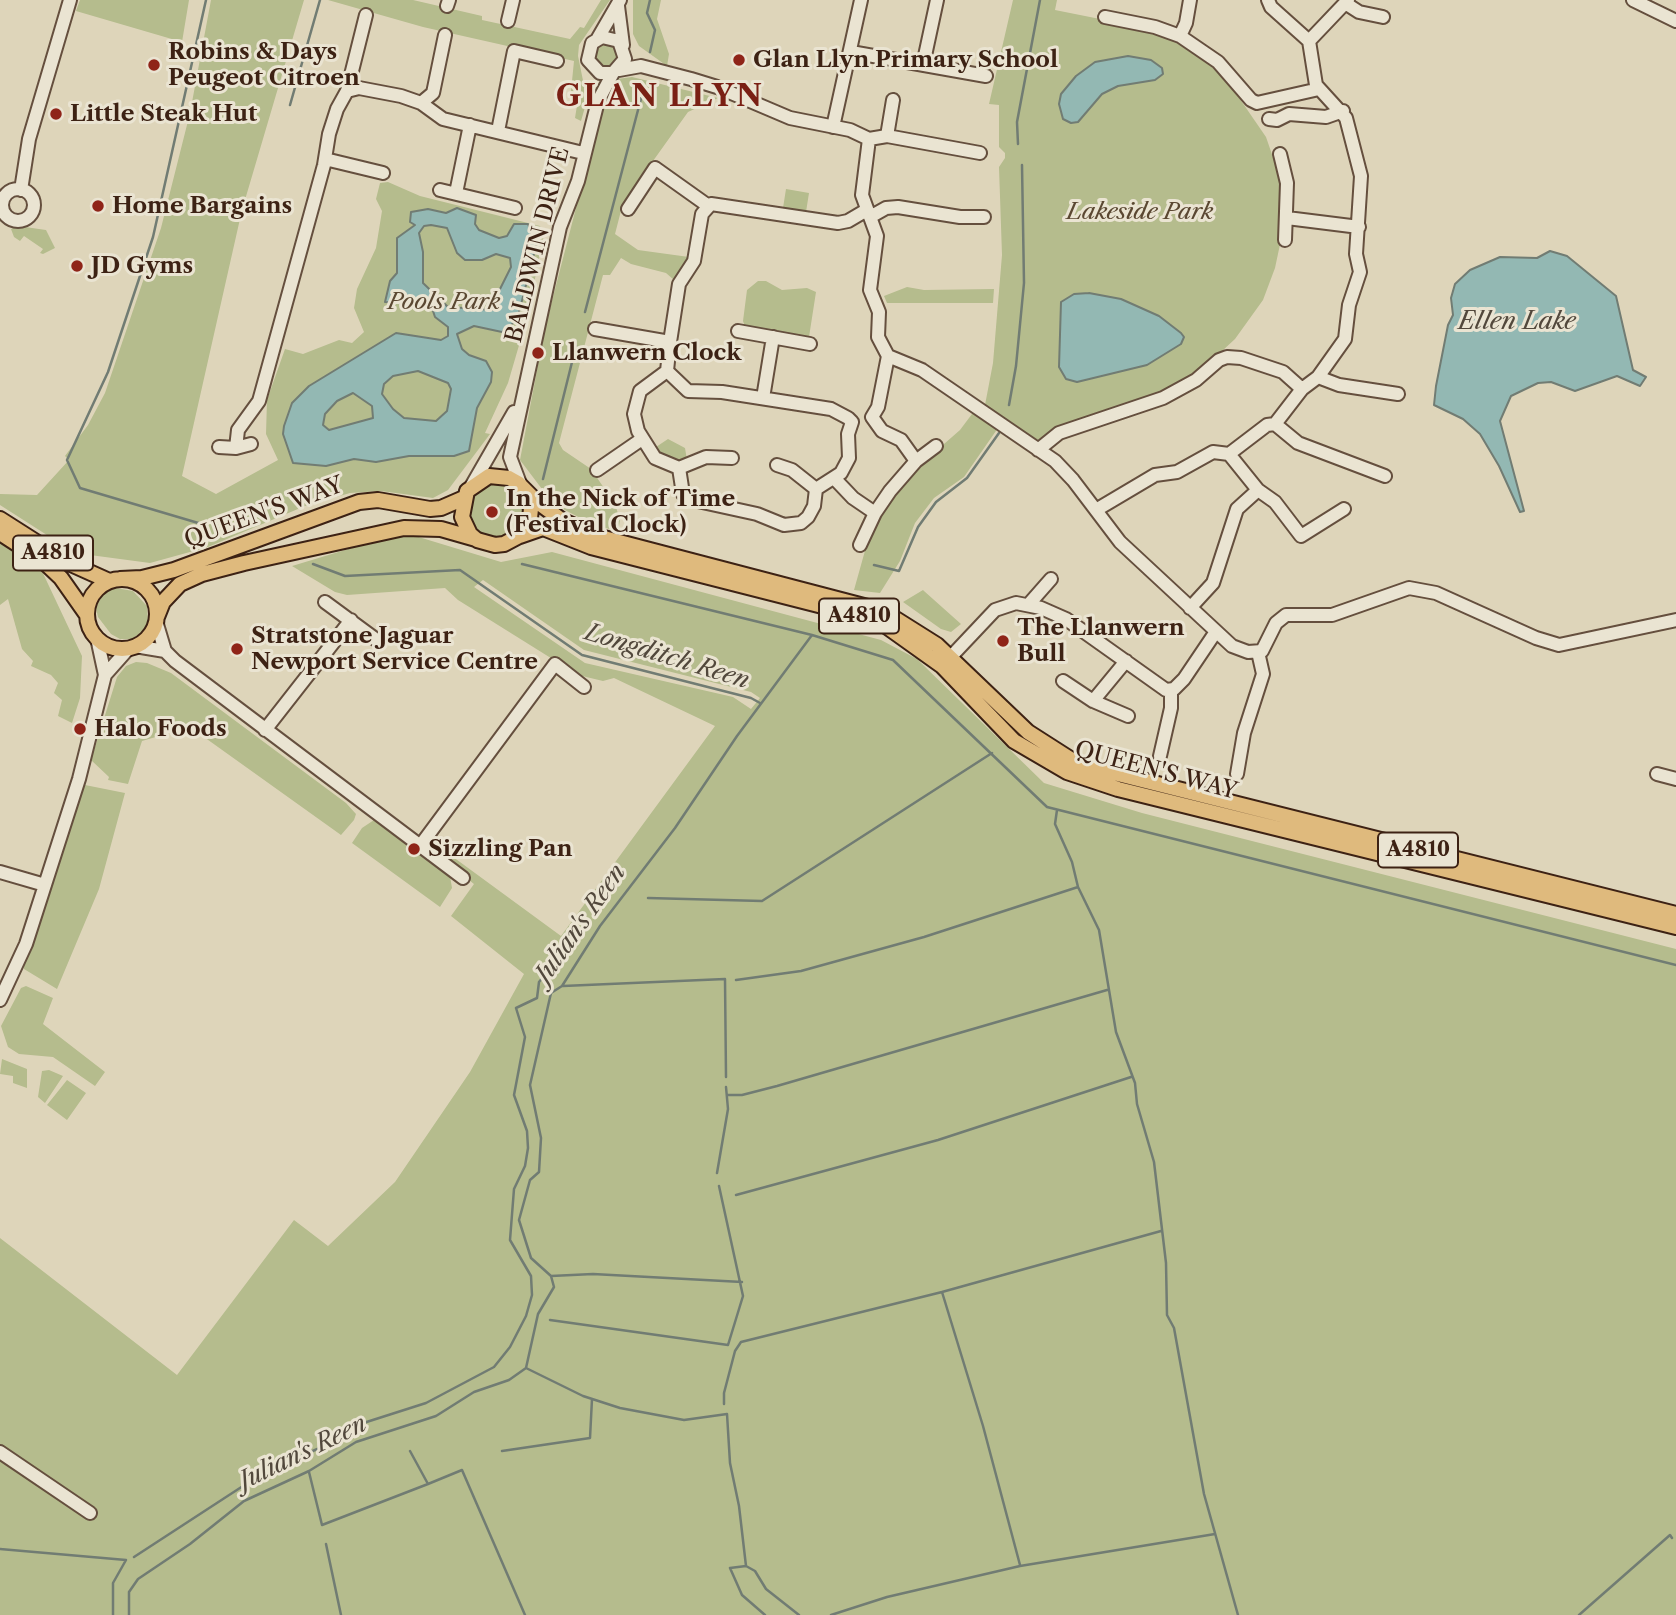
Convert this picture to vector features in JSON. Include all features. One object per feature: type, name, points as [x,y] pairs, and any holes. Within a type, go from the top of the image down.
[{"type":"main road","name":"QUEEN'S WAY","points":[[115,580],[142,578],[174,570],[359,502],[378,500],[430,509],[450,505],[489,476],[499,476],[523,488],[563,521],[600,537],[883,611],[903,621],[1028,732],[1078,764],[1676,914]]},
{"type":"main road","points":[[513,541],[521,534],[530,518],[529,499],[523,488]]},
{"type":"main road","points":[[468,491],[462,517],[477,540]]},
{"type":"main road","name":"A4810","points":[[0,519],[69,563],[115,580]]},
{"type":"main road","name":"QUEEN'S WAY","points":[[157,619],[163,602],[180,584],[202,574],[244,563],[404,528],[441,529],[495,545],[513,541],[531,530],[543,527],[591,547],[868,618],[947,661],[1014,741],[1067,772],[1118,789],[1676,927]]},
{"type":"main road","name":"A4810","points":[[0,533],[43,561],[61,578],[87,615]]},
{"type":"main road","points":[[115,580],[131,580],[149,591],[155,600],[157,619],[145,640],[132,647],[118,648],[97,638],[87,615],[93,595],[115,580]]},
{"type":"street","points":[[22,190],[29,139],[70,0]]},
{"type":"street","points":[[508,21],[513,0]]},
{"type":"street","points":[[833,127],[861,0]]},
{"type":"street","points":[[923,65],[937,0]]},
{"type":"street","points":[[1180,36],[1186,23],[1189,0]]},
{"type":"street","points":[[1268,0],[1270,7],[1309,41],[1319,89],[1343,111],[1361,176],[1356,254],[1360,272],[1349,305],[1345,339],[1318,377],[1301,388],[1275,424]]},
{"type":"street","points":[[1633,0],[1676,21]]},
{"type":"street","points":[[1309,41],[1346,1],[1360,12],[1383,17]]},
{"type":"street","points":[[598,101],[595,70],[588,54],[592,43],[598,38],[619,3]]},
{"type":"street","points":[[598,101],[616,71],[624,48],[619,3]]},
{"type":"street","points":[[236,448],[238,430],[260,401],[337,109],[347,91],[366,15]]},
{"type":"street","points":[[1105,17],[1155,27],[1180,36],[1218,62],[1257,103],[1319,89]]},
{"type":"street","points":[[421,103],[433,93],[445,35]]},
{"type":"street","points":[[598,38],[614,38],[641,66]]},
{"type":"street","points":[[498,131],[514,51],[557,61]]},
{"type":"street","points":[[850,52],[986,76]]},
{"type":"street","points":[[595,70],[616,71],[641,66],[717,87],[790,118],[850,130],[869,139],[887,136],[981,153]]},
{"type":"street","points":[[347,91],[359,88],[378,90],[421,103],[443,119],[583,153]]},
{"type":"street","points":[[887,136],[893,100]]},
{"type":"street","name":"BALDWIN DRIVE","points":[[523,488],[510,457],[521,400],[560,227],[575,192],[598,101]]},
{"type":"street","points":[[1269,119],[1277,120],[1289,114],[1326,117],[1343,111]]},
{"type":"street","points":[[456,193],[470,125]]},
{"type":"street","points":[[869,139],[862,186],[868,214],[877,236],[870,290],[879,312],[878,337],[888,356],[922,370],[1064,470],[1120,542],[1215,633],[1231,646],[1258,652]]},
{"type":"street","points":[[1280,153],[1287,183],[1285,240]]},
{"type":"street","points":[[325,159],[383,173]]},
{"type":"street","points":[[628,208],[656,168],[707,205],[724,204],[838,223],[886,208],[898,207],[960,217],[984,217]]},
{"type":"street","points":[[22,190],[34,201],[32,213],[21,221],[4,221],[2,196],[22,190]]},
{"type":"street","points":[[440,190],[516,208]]},
{"type":"street","points":[[667,371],[679,284],[694,261],[702,214],[707,205]]},
{"type":"street","points":[[1287,218],[1359,227]]},
{"type":"street","points":[[595,329],[670,342]]},
{"type":"street","points":[[738,331],[810,344]]},
{"type":"street","points":[[763,398],[773,337]]},
{"type":"street","points":[[852,422],[872,417],[877,407],[888,356]]},
{"type":"street","points":[[1038,450],[1059,433],[1163,398],[1196,380],[1219,360],[1227,357],[1241,358],[1283,372],[1301,388]]},
{"type":"street","points":[[667,371],[688,391],[763,398],[837,411],[852,422]]},
{"type":"street","points":[[667,371],[644,386],[637,397],[635,422],[642,439],[659,461],[679,468],[706,457],[732,458]]},
{"type":"street","points":[[1318,377],[1339,385],[1398,394]]},
{"type":"street","points":[[468,491],[521,400]]},
{"type":"street","points":[[872,417],[882,431],[901,440],[916,461]]},
{"type":"street","points":[[816,489],[834,478],[849,458],[848,434],[852,422]]},
{"type":"street","points":[[1229,454],[1267,425],[1275,424],[1298,443],[1385,475]]},
{"type":"street","points":[[597,470],[642,439]]},
{"type":"street","points":[[219,447],[236,448],[251,444]]},
{"type":"street","points":[[860,545],[875,513],[916,461],[936,446]]},
{"type":"street","points":[[1096,510],[1155,475],[1177,472],[1213,452],[1229,454],[1258,490],[1275,502],[1301,536],[1344,509]]},
{"type":"street","points":[[777,465],[792,470],[816,489]]},
{"type":"street","points":[[679,468],[681,487],[687,498],[757,514],[784,525],[801,523],[808,517],[814,506],[816,489]]},
{"type":"street","points":[[834,478],[853,498],[875,513]]},
{"type":"street","points":[[1190,608],[1213,583],[1237,509],[1258,490]]},
{"type":"street","points":[[1029,604],[1051,579]]},
{"type":"street","points":[[1258,652],[1267,645],[1276,623],[1286,615],[1332,615],[1409,588],[1436,593],[1536,638],[1559,645],[1676,620]]},
{"type":"street","points":[[325,602],[378,640]]},
{"type":"street","points":[[947,661],[995,610],[1016,603],[1029,604],[1066,619],[1161,688],[1171,690]]},
{"type":"street","points":[[157,619],[165,650]]},
{"type":"street","points":[[265,730],[351,621]]},
{"type":"street","points":[[1160,756],[1171,708],[1171,690],[1184,679],[1215,633]]},
{"type":"street","points":[[0,1000],[26,944],[79,779],[105,675],[97,638]]},
{"type":"street","points":[[105,675],[132,647],[165,650],[265,730],[463,878]]},
{"type":"street","points":[[1237,774],[1244,733],[1263,674],[1258,652]]},
{"type":"street","points":[[1093,701],[1126,661]]},
{"type":"street","points":[[420,846],[555,664],[584,687]]},
{"type":"street","points":[[1063,681],[1093,701],[1128,716]]},
{"type":"street","points":[[1657,774],[1676,779]]},
{"type":"street","points":[[0,872],[44,885]]},
{"type":"street","points":[[0,1452],[90,1513]]},
{"type":"green space","points":[[80,0],[189,0],[182,42],[76,11]]},
{"type":"green space","name":"Pools Park","points":[[211,0],[304,0],[242,210],[182,476],[216,494],[278,460],[266,434],[267,400],[285,349],[303,354],[339,340],[352,343],[364,332],[354,308],[357,289],[376,248],[382,211],[376,199],[380,183],[388,182],[420,196],[540,226],[544,234],[527,318],[508,383],[485,433],[490,434],[448,490],[433,498],[381,491],[350,493],[305,506],[208,547],[150,563],[75,553],[0,505],[0,494],[37,495],[69,460],[65,456],[88,425],[105,393],[161,228],[190,113]]},
{"type":"green space","points":[[328,0],[413,0],[482,16],[482,20],[570,39],[580,27],[584,28],[601,0],[610,0],[579,45],[578,56],[587,100],[581,121],[575,118],[579,93],[571,91],[574,61],[423,27]]},
{"type":"green space","points":[[633,0],[661,0],[657,19],[669,54],[667,66],[639,46],[633,34]]},
{"type":"green space","name":"Lakeside Park","points":[[1013,0],[1057,0],[1055,10],[1150,29],[1184,47],[1211,66],[1233,89],[1266,137],[1277,169],[1282,198],[1282,235],[1275,268],[1263,300],[1235,339],[1196,375],[1162,393],[1037,440],[985,405],[993,363],[1002,255],[999,167],[1005,158],[1005,153],[999,147],[999,105],[989,104]]},
{"type":"green space","points":[[602,44],[610,44],[617,51],[617,59],[610,66],[602,66],[595,59],[595,51]]},
{"type":"green space","points":[[632,77],[718,98],[688,112],[623,203],[615,234],[638,250],[689,257],[674,280],[666,273],[631,264],[621,258],[610,275],[603,275],[559,443],[563,450],[591,469],[615,504],[620,520],[618,532],[588,522],[563,509],[545,493],[520,460],[545,328],[600,115],[617,79]]},
{"type":"green space","points":[[786,189],[809,193],[806,212],[783,208]]},
{"type":"green space","points":[[18,226],[46,230],[55,248],[40,253],[43,249],[24,236],[20,241],[14,237],[11,229]]},
{"type":"green space","points":[[758,281],[766,281],[782,290],[807,288],[816,292],[809,337],[745,327],[743,321],[747,290]]},
{"type":"green space","points":[[907,287],[924,290],[994,289],[993,303],[887,303],[884,296]]},
{"type":"green space","points":[[975,410],[998,428],[964,477],[934,498],[915,523],[900,561],[880,593],[854,590],[868,540],[889,500],[920,465],[960,430]]},
{"type":"green space","points":[[668,439],[685,448],[687,460],[681,462],[662,454],[656,447]]},
{"type":"green space","points":[[495,484],[514,492],[522,511],[514,530],[495,538],[476,530],[468,511],[476,492]]},
{"type":"green space","points":[[412,535],[501,562],[552,552],[881,640],[917,659],[1044,783],[1142,813],[1676,949],[1676,1615],[0,1615],[0,1238],[177,1375],[294,1220],[328,1246],[395,1182],[470,1072],[524,974],[451,916],[474,884],[429,849],[434,843],[561,936],[715,726],[614,678],[603,681],[578,675],[458,600],[445,588],[347,595],[335,592],[292,566],[365,544]],"holes":[[[483,580],[584,650],[751,692],[760,698],[751,709],[733,697],[585,663],[474,587]]]},
{"type":"green space","points":[[0,541],[40,567],[82,656],[80,698],[72,723],[58,716],[62,700],[54,693],[58,683],[51,675],[31,666],[33,661],[22,649],[8,599],[0,605]]},
{"type":"green space","points":[[110,587],[133,591],[147,606],[148,623],[142,632],[132,639],[120,639],[111,634],[98,617],[95,604],[97,596]]},
{"type":"green space","points":[[923,590],[961,624],[951,632],[941,629],[903,602]]},
{"type":"green space","points":[[136,662],[147,663],[171,673],[346,803],[356,814],[354,820],[341,835],[190,727],[142,741],[128,784],[108,780],[109,777],[91,760],[117,677],[126,666]]},
{"type":"green space","points":[[85,785],[125,793],[99,889],[57,989],[24,969],[24,965],[52,872]]},
{"type":"green space","points":[[374,820],[450,876],[452,888],[440,907],[352,843],[362,828]]},
{"type":"green space","points":[[26,986],[53,998],[43,1024],[105,1072],[95,1086],[53,1057],[19,1054],[8,1047],[1,1026],[21,988]]},
{"type":"green space","points":[[2,1059],[27,1069],[27,1088],[13,1083],[13,1076],[0,1074]]},
{"type":"green space","points":[[49,1070],[63,1076],[45,1103],[38,1097],[42,1071]]},
{"type":"green space","points":[[67,1080],[86,1093],[67,1120],[47,1105]]},
{"type":"water","points":[[1128,56],[1151,60],[1162,68],[1163,74],[1155,80],[1118,86],[1102,94],[1078,122],[1071,123],[1063,119],[1059,104],[1061,94],[1076,76],[1095,62]]},
{"type":"water","points":[[457,208],[476,215],[475,224],[479,230],[499,238],[507,236],[514,224],[528,224],[536,246],[517,320],[502,332],[474,326],[457,334],[462,349],[469,355],[486,361],[492,372],[491,382],[477,408],[469,451],[454,456],[409,456],[376,462],[354,459],[326,466],[293,463],[283,434],[284,426],[292,403],[309,386],[396,333],[441,340],[448,336],[448,327],[435,317],[431,305],[385,302],[390,281],[397,273],[397,238],[415,225],[410,222],[411,212],[428,209],[446,213]],"holes":[[[424,226],[447,228],[457,253],[465,260],[482,260],[496,254],[510,258],[511,267],[497,295],[494,310],[448,307],[423,283],[423,252],[419,233]],[[418,371],[448,383],[451,389],[447,411],[436,421],[404,418],[382,394],[384,384],[393,376]],[[353,393],[372,406],[373,418],[329,430],[323,425],[325,414],[337,401]]]},
{"type":"water","name":"Ellen Lake","points":[[1550,251],[1567,256],[1616,296],[1633,370],[1646,377],[1640,386],[1617,376],[1575,391],[1551,382],[1538,383],[1511,396],[1500,421],[1524,511],[1520,512],[1499,466],[1480,434],[1463,419],[1434,405],[1436,386],[1448,325],[1453,315],[1451,298],[1455,284],[1470,270],[1500,257],[1537,258]]},
{"type":"water","points":[[1089,293],[1121,299],[1159,316],[1181,333],[1184,337],[1181,344],[1147,365],[1077,382],[1066,379],[1059,367],[1061,302],[1074,294]]},
{"type":"waterway","points":[[205,525],[80,488],[67,460],[108,372],[153,237],[206,0]]},
{"type":"waterway","points":[[290,105],[320,0]]},
{"type":"waterway","points":[[650,0],[647,13],[655,30],[650,52]]},
{"type":"waterway","points":[[1018,144],[1017,122],[1040,0]]},
{"type":"waterway","points":[[585,312],[643,91]]},
{"type":"waterway","points":[[1009,405],[1016,366],[1024,283],[1022,165]]},
{"type":"waterway","points":[[543,479],[576,346]]},
{"type":"waterway","points":[[874,565],[899,571],[918,527],[936,502],[967,478],[999,433]]},
{"type":"waterway","name":"Longditch Reen","points":[[313,564],[345,576],[460,570],[582,655],[751,698],[760,703]]},
{"type":"waterway","points":[[522,564],[812,635],[893,660],[1047,807],[1676,965]]},
{"type":"waterway","name":"Julian's Reen","points":[[129,1615],[129,1592],[138,1579],[190,1544],[244,1501],[309,1471],[356,1442],[436,1416],[474,1392],[509,1380],[526,1368],[538,1314],[554,1287],[551,1276],[531,1258],[519,1220],[530,1180],[539,1172],[541,1138],[530,1085],[551,993],[562,986],[600,926],[675,828],[737,736],[812,635]]},
{"type":"waterway","points":[[648,898],[762,901],[992,753]]},
{"type":"waterway","points":[[1057,810],[1055,824],[1072,862],[1078,887],[1099,930],[1116,1032],[1135,1083],[1137,1104],[1154,1162],[1166,1263],[1167,1315],[1174,1328],[1204,1494],[1238,1615]]},
{"type":"waterway","points":[[736,980],[801,971],[924,937],[1078,887]]},
{"type":"waterway","points":[[134,1557],[266,1471],[322,1447],[354,1426],[426,1403],[494,1367],[510,1347],[526,1316],[532,1295],[531,1276],[510,1240],[514,1189],[525,1166],[528,1148],[527,1131],[514,1095],[525,1037],[516,1008],[537,998],[539,982],[556,961]]},
{"type":"waterway","points":[[563,986],[725,979],[726,1077]]},
{"type":"waterway","points":[[727,1095],[742,1095],[777,1086],[1107,990]]},
{"type":"waterway","points":[[736,1195],[938,1140],[1131,1077]]},
{"type":"waterway","points":[[717,1173],[728,1109],[726,1087]]},
{"type":"waterway","points":[[550,1320],[728,1345],[743,1296],[719,1186]]},
{"type":"waterway","points":[[724,1404],[724,1393],[735,1351],[741,1342],[942,1292],[1161,1231]]},
{"type":"waterway","points":[[551,1276],[593,1274],[742,1282]]},
{"type":"waterway","points":[[942,1292],[983,1426],[1020,1565]]},
{"type":"waterway","points":[[526,1368],[583,1396],[620,1408],[684,1420],[727,1414],[730,1463],[739,1506],[746,1566]]},
{"type":"waterway","points":[[502,1451],[590,1438],[592,1399]]},
{"type":"waterway","points":[[410,1451],[428,1484],[462,1470],[525,1615]]},
{"type":"waterway","points":[[309,1472],[322,1525],[428,1484]]},
{"type":"waterway","points":[[831,1615],[887,1597],[1020,1566],[1215,1534]]},
{"type":"waterway","points":[[1579,1615],[1670,1535],[1672,1538]]},
{"type":"waterway","points":[[326,1544],[341,1615]]},
{"type":"waterway","points":[[0,1549],[126,1560],[113,1583],[113,1615]]},
{"type":"waterway","points":[[765,1615],[742,1595],[730,1568],[746,1566],[755,1571],[766,1589],[799,1615]]},
{"type":"place","name":"Glan Llyn Primary School","points":[[739,60]]},
{"type":"place","name":"Robins & Days Peugeot Citroen","points":[[154,65]]},
{"type":"place","name":"Little Steak Hut","points":[[56,114]]},
{"type":"place","name":"Home Bargains","points":[[98,206]]},
{"type":"place","name":"JD Gyms","points":[[77,266]]},
{"type":"place","name":"Llanwern Clock","points":[[538,353]]},
{"type":"place","name":"In the Nick of Time (Festival Clock)","points":[[492,512]]},
{"type":"place","name":"The Llanwern Bull","points":[[1003,641]]},
{"type":"place","name":"Stratstone Jaguar Newport Service Centre","points":[[237,649]]},
{"type":"place","name":"Halo Foods","points":[[80,729]]},
{"type":"place","name":"Sizzling Pan","points":[[414,849]]},
{"type":"district","name":"GLAN LLYN","points":[[660,97]]}]
